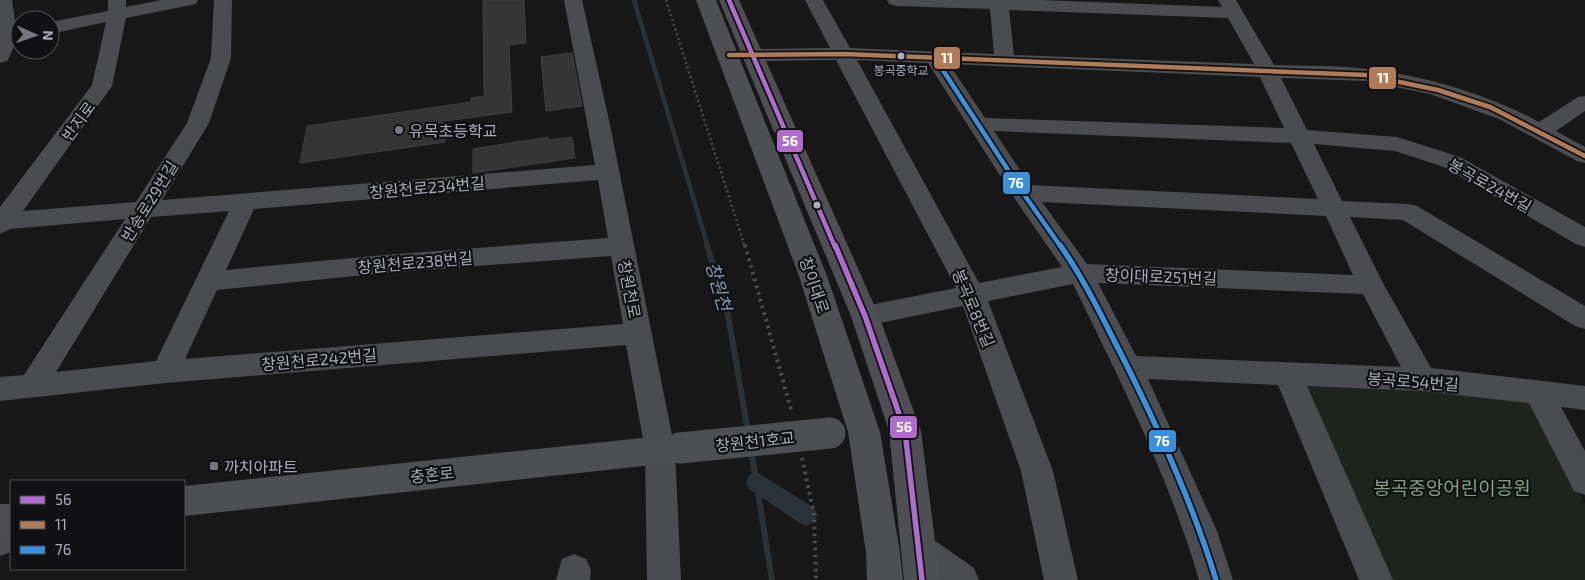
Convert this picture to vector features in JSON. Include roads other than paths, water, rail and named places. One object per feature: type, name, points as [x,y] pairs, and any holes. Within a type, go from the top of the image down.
[{"type":"main road","name":"창이대로","points":[[706,0],[741,55],[866,316],[905,431],[921,565]]},
{"type":"main road","name":"창이대로","points":[[729,0],[741,55],[864,432],[883,553],[885,580]]},
{"type":"main road","points":[[864,432],[905,431]]},
{"type":"main road","name":"창원천1호교","points":[[670,449],[830,433],[864,432]]},
{"type":"main road","name":"충혼로","points":[[185,501],[670,449]]},
{"type":"street","points":[[2,0],[10,24]]},
{"type":"street","points":[[60,25],[117,7],[189,0]]},
{"type":"street","name":"반송로29번길","points":[[32,386],[198,122],[221,58],[223,0]]},
{"type":"street","name":"창원천로","points":[[573,0],[639,333],[670,449],[664,580]]},
{"type":"street","name":"봉곡로8번길","points":[[814,0],[972,294],[1037,472],[1061,580]]},
{"type":"street","points":[[896,0],[1230,6],[1267,70],[1335,207],[1371,285],[1422,379]]},
{"type":"street","points":[[997,2],[1005,60]]},
{"type":"street","name":"반지로","points":[[1,222],[102,86],[117,7]]},
{"type":"street","points":[[0,57],[10,42]]},
{"type":"street","points":[[741,55],[844,54],[1366,75],[1418,84],[1507,114],[1585,156]]},
{"type":"street","points":[[935,58],[1022,193],[1080,273],[1145,401],[1202,531],[1216,580]]},
{"type":"street","points":[[1539,132],[1585,102]]},
{"type":"street","points":[[978,124],[1300,136]]},
{"type":"street","name":"봉곡로24번길","points":[[1300,136],[1397,144],[1452,162],[1584,236]]},
{"type":"street","name":"창원천로234번길","points":[[1,222],[608,172]]},
{"type":"street","points":[[1022,193],[1408,212],[1585,319]]},
{"type":"street","points":[[165,372],[246,201]]},
{"type":"street","name":"창원천로238번길","points":[[208,281],[384,264],[622,246]]},
{"type":"street","name":"창이대로251번길","points":[[866,316],[1080,273],[1371,285]]},
{"type":"street","name":"창원천로242번길","points":[[0,389],[165,372],[639,333]]},
{"type":"street","name":"봉곡로54번길","points":[[1128,368],[1422,379],[1585,398]]},
{"type":"street","points":[[1288,374],[1376,580]]},
{"type":"street","points":[[1538,392],[1585,481]]},
{"type":"street","points":[[0,541],[10,530]]},
{"type":"street","points":[[921,565],[962,580]]},
{"type":"waterway","name":"창원천","points":[[634,0],[708,247]]},
{"type":"waterway","name":"창원천","points":[[707,245],[728,315],[748,432]]},
{"type":"waterway","name":"창원천","points":[[751,449],[772,580]]},
{"type":"waterway","points":[[757,482],[806,515]]},
{"type":"place","name":"봉곡중학교","points":[[901,56]]},
{"type":"place","name":"유목초등학교","points":[[399,130]]},
{"type":"place","name":"까치아파트","points":[[214,466]]},
{"type":"park label","name":"봉곡중앙어린이공원","points":[[1452,487]]}]
